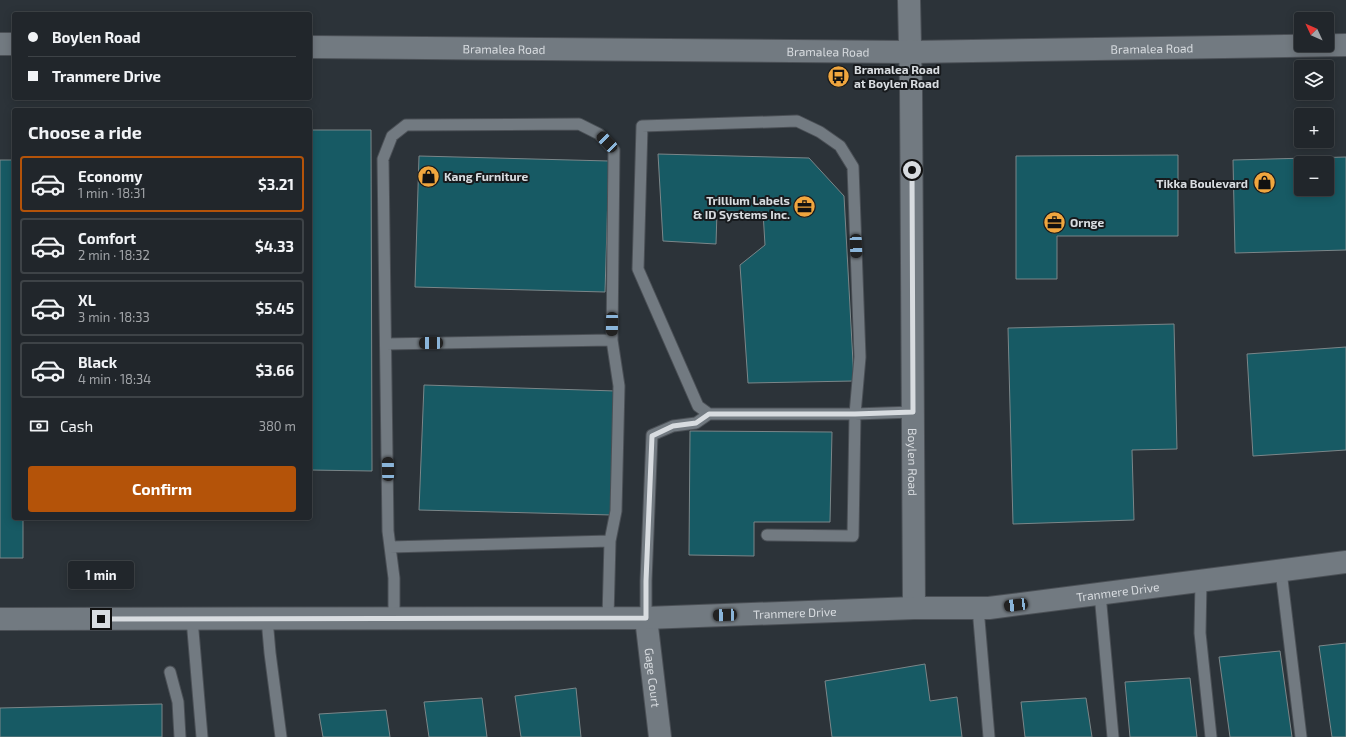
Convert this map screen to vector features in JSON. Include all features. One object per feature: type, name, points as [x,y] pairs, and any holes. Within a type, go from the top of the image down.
[{"type":"street","name":"Boylen Road","points":[[909,0],[911,52],[914,608]]},
{"type":"street","points":[[0,44],[12,44]]},
{"type":"street","name":"Bramalea Road","points":[[312,47],[911,52],[1346,45]]},
{"type":"street","name":"Tranmere Drive","points":[[0,619],[646,618],[914,608],[988,608],[1346,562]]},
{"type":"street","name":"Gage Court","points":[[646,618],[660,737]]},
{"type":"lane","points":[[709,414],[698,406],[638,269],[642,126],[797,121],[820,132],[840,146],[853,168],[860,357],[855,414],[853,536],[767,535]]},
{"type":"lane","points":[[394,618],[394,578],[388,531],[383,159],[392,136],[406,125],[579,124],[599,134],[614,150],[612,340],[619,386],[616,511],[610,541],[608,618]]},
{"type":"lane","points":[[386,344],[612,340]]},
{"type":"lane","points":[[646,618],[646,581],[652,436],[673,426],[696,423],[709,414],[855,414],[913,412]]},
{"type":"lane","points":[[390,547],[610,541]]},
{"type":"lane","points":[[1281,571],[1301,737]]},
{"type":"lane","points":[[1201,581],[1200,633],[1211,737]]},
{"type":"lane","points":[[1100,594],[1113,737]]},
{"type":"lane","points":[[978,608],[989,737]]},
{"type":"lane","points":[[192,619],[202,737]]},
{"type":"lane","points":[[267,619],[281,737]]},
{"type":"lane","points":[[170,672],[178,702],[180,737]]},
{"type":"building","points":[[312,130],[371,130],[372,471],[312,470]]},
{"type":"building","points":[[658,154],[809,158],[844,196],[854,381],[748,383],[740,265],[765,245],[763,212],[717,211],[716,244],[663,241]]},
{"type":"building","points":[[1178,155],[1178,236],[1057,236],[1057,279],[1016,279],[1016,156]]},
{"type":"building","points":[[419,156],[609,161],[605,292],[415,287]]},
{"type":"building","points":[[1334,157],[1346,157],[1346,250],[1235,253],[1233,160],[1294,158],[1294,196],[1334,196]]},
{"type":"building","points":[[0,160],[12,160],[12,520],[23,520],[23,558],[0,558]]},
{"type":"building","points":[[1174,324],[1177,449],[1132,450],[1134,520],[1013,524],[1008,328]]},
{"type":"building","points":[[1346,347],[1346,450],[1253,456],[1247,354]]},
{"type":"building","points":[[424,385],[616,391],[612,515],[419,510]]},
{"type":"building","points":[[690,431],[832,432],[830,522],[754,522],[754,556],[689,555]]},
{"type":"building","points":[[1346,643],[1346,737],[1332,737],[1319,646]]},
{"type":"building","points":[[1280,651],[1292,737],[1230,737],[1219,657]]},
{"type":"building","points":[[925,664],[930,701],[957,697],[962,737],[832,737],[825,681]]},
{"type":"building","points":[[1190,678],[1197,737],[1130,737],[1125,682]]},
{"type":"building","points":[[576,688],[581,737],[521,737],[515,696]]},
{"type":"building","points":[[482,698],[487,737],[429,737],[424,702]]},
{"type":"building","points":[[1086,698],[1092,737],[1025,737],[1021,702]]},
{"type":"building","points":[[162,704],[162,737],[0,737],[0,708]]},
{"type":"building","points":[[386,710],[390,737],[323,737],[319,714]]},
{"type":"place","name":"Bramalea Road at Boylen Road","points":[[838,76]]},
{"type":"place","name":"Kang Furniture","points":[[429,176]]},
{"type":"place","name":"Tikka Boulevard","points":[[1264,183]]},
{"type":"place","name":"Trillium Labels & ID Systems Inc.","points":[[805,207]]},
{"type":"place","name":"Ornge","points":[[1055,222]]},
{"type":"route","points":[[101,619],[646,618],[646,581],[652,436],[673,426],[696,423],[709,414],[855,414],[913,412],[912,170]]}]
